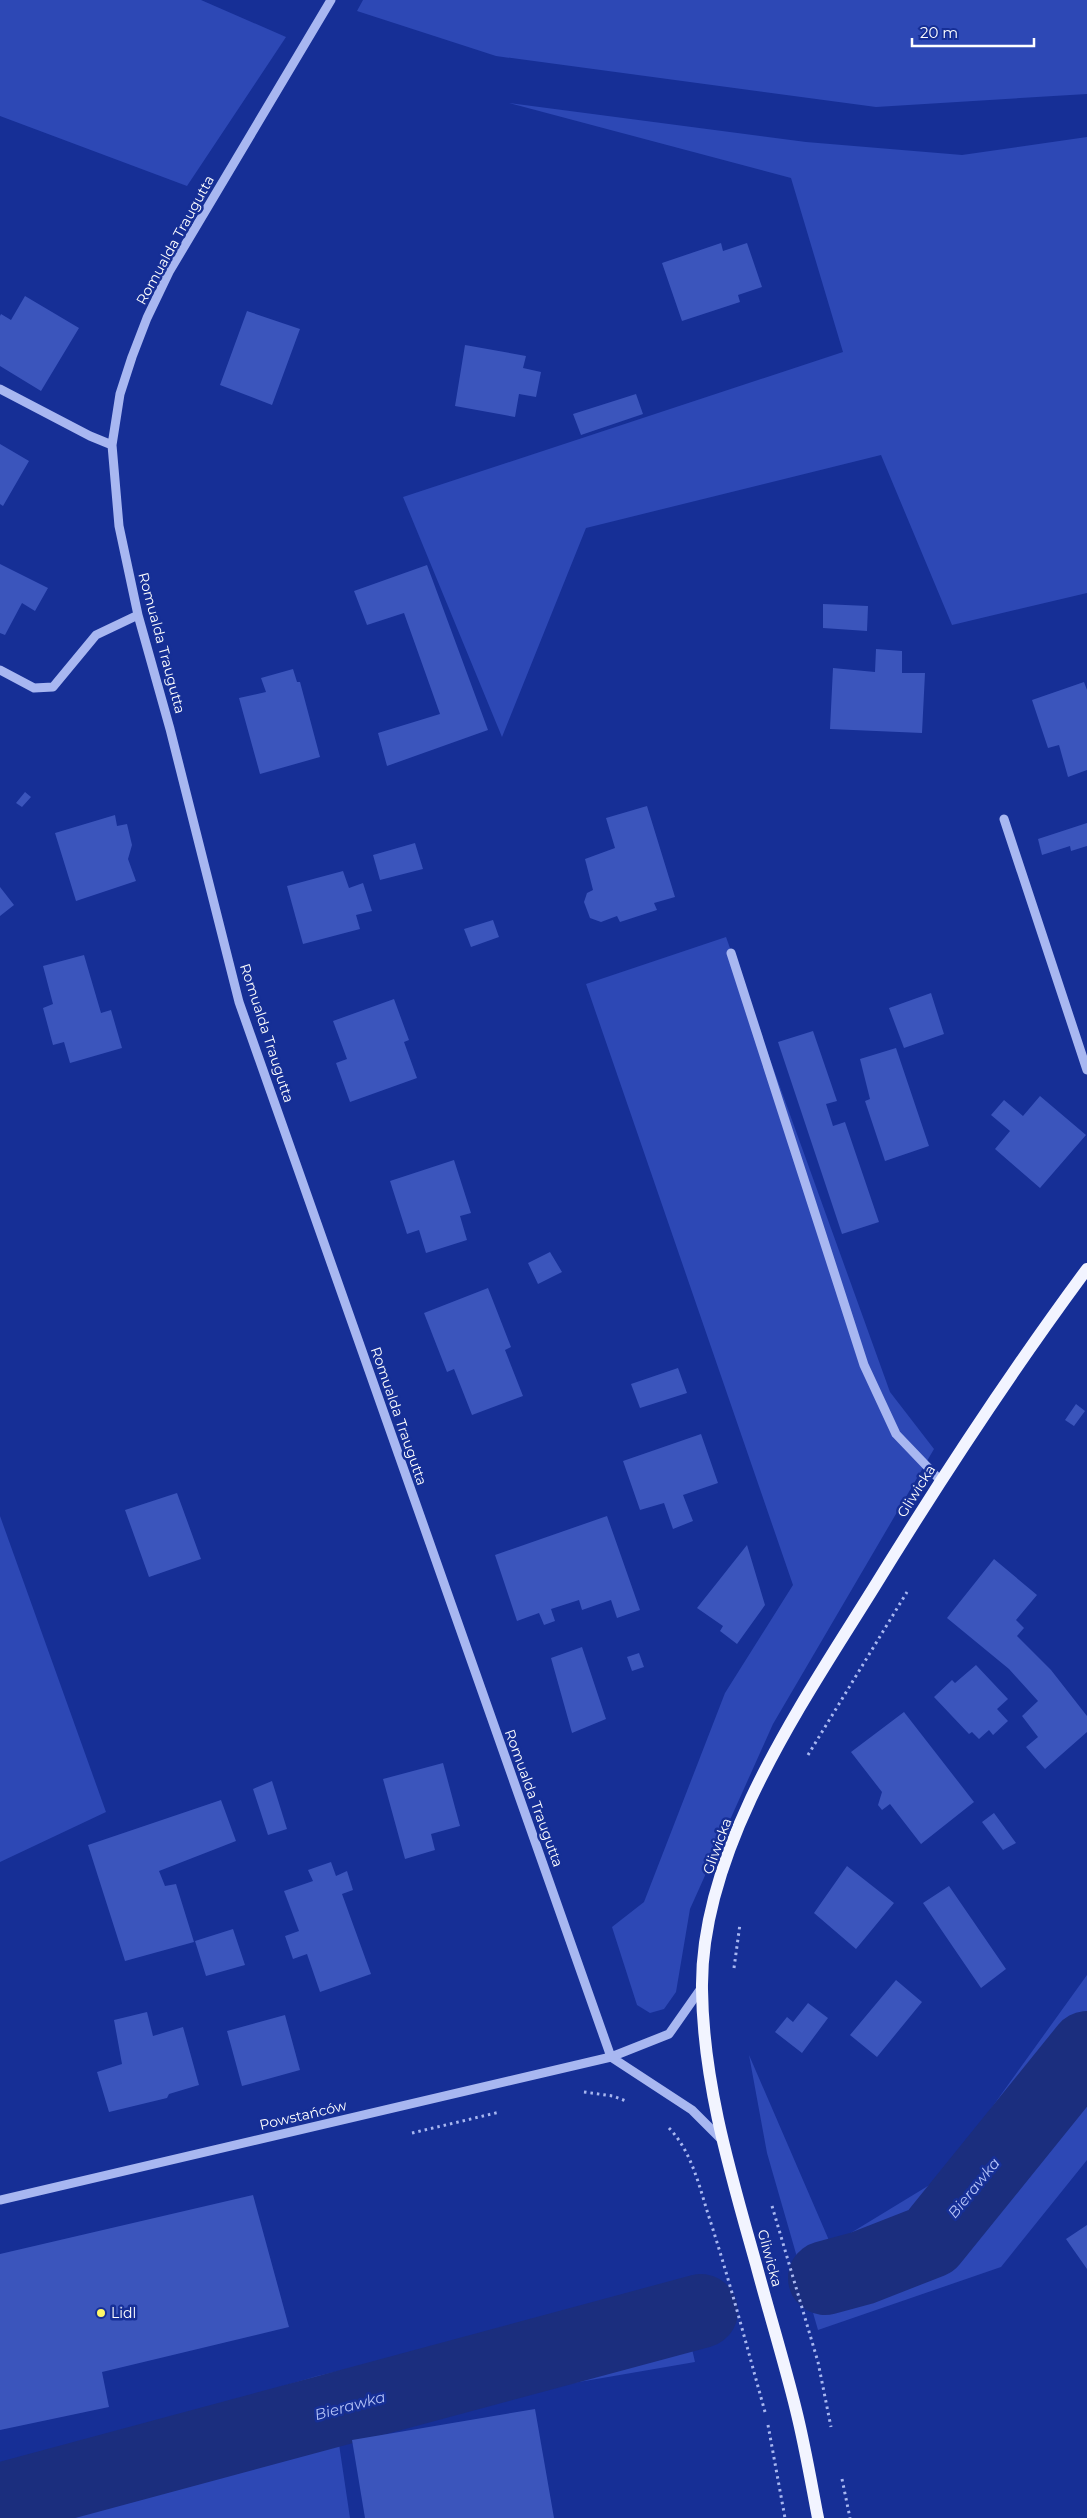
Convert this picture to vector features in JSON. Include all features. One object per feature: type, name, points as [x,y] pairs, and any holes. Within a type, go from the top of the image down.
[{"type":"main road","name":"Gliwicka","points":[[818,2518],[797,2412],[723,2141],[708,2062],[702,1988],[705,1944],[713,1902],[730,1848],[754,1793],[808,1694],[940,1480],[1026,1351],[1087,1269]]},
{"type":"street","name":"Romualda Traugutta","points":[[331,0],[169,272],[147,318],[120,394],[112,444],[119,526],[138,615],[170,729],[239,1002],[611,2057]]},
{"type":"street","points":[[0,389],[90,436],[112,444]]},
{"type":"street","points":[[0,670],[34,688],[54,687],[96,634],[138,615]]},
{"type":"street","points":[[1004,818],[1087,1070]]},
{"type":"street","points":[[731,953],[864,1365],[896,1434],[940,1480]]},
{"type":"street","name":"Powstańców","points":[[0,2200],[611,2057],[670,2034],[702,1988]]},
{"type":"street","points":[[611,2057],[692,2110],[723,2141]]},
{"type":"path","points":[[806,1758],[912,1585]]},
{"type":"path","points":[[734,1972],[741,1914]]},
{"type":"path","points":[[576,2093],[590,2092],[613,2096],[630,2102]]},
{"type":"path","points":[[666,2125],[679,2138],[693,2166],[718,2245],[768,2422],[785,2518]]},
{"type":"path","points":[[771,2204],[818,2362],[833,2436]]},
{"type":"path","points":[[841,2473],[850,2518]]},
{"type":"shaded area","points":[[0,0],[201,0],[286,37],[187,186],[0,116]]},
{"type":"shaded area","points":[[363,0],[1087,0],[1087,94],[876,107],[496,56],[357,11]]},
{"type":"shaded area","points":[[509,103],[806,142],[962,155],[1087,137],[1087,593],[952,625],[881,455],[586,528],[502,737],[403,497],[843,352],[791,178]]},
{"type":"shaded area","points":[[726,937],[890,1392],[934,1449],[773,1724],[690,1909],[676,1992],[664,2009],[650,2013],[637,2005],[612,1927],[644,1902],[725,1693],[793,1585],[586,984]]},
{"type":"shaded area","points":[[0,1516],[106,1812],[0,1862]]},
{"type":"shaded area","points":[[1087,1975],[1087,2160],[1001,2267],[818,2330],[767,2153],[749,2055],[831,2245],[941,2178]]},
{"type":"shaded area","points":[[679,2292],[695,2362],[336,2424],[350,2518],[0,2518],[0,2469],[317,2376]]},
{"type":"building","points":[[721,243],[723,251],[747,243],[762,287],[738,295],[740,302],[682,321],[662,263]]},
{"type":"building","points":[[25,296],[79,328],[41,391],[0,366],[0,316],[1,314],[11,320]]},
{"type":"building","points":[[247,311],[300,329],[272,405],[220,385]]},
{"type":"building","points":[[465,345],[526,356],[523,368],[541,372],[536,397],[519,394],[515,417],[455,406]]},
{"type":"building","points":[[636,394],[643,414],[581,435],[573,414]]},
{"type":"building","points":[[0,444],[29,461],[3,506],[0,504]]},
{"type":"building","points":[[0,564],[48,588],[35,611],[22,603],[5,635],[0,633]]},
{"type":"building","points":[[427,565],[488,730],[387,766],[378,733],[440,714],[404,613],[367,625],[354,591]]},
{"type":"building","points":[[823,604],[868,606],[867,631],[823,628]]},
{"type":"building","points":[[876,649],[902,651],[902,673],[925,673],[922,733],[830,729],[833,668],[875,672]]},
{"type":"building","points":[[293,669],[297,682],[300,682],[320,757],[260,774],[239,698],[266,692],[261,678]]},
{"type":"building","points":[[1084,682],[1087,690],[1087,770],[1068,777],[1059,745],[1048,748],[1032,700]]},
{"type":"building","points":[[25,792],[31,797],[22,807],[16,803]]},
{"type":"building","points":[[647,806],[675,897],[654,903],[657,910],[620,922],[617,916],[601,922],[590,918],[584,902],[587,893],[593,890],[585,859],[615,848],[606,818]]},
{"type":"building","points":[[115,815],[117,826],[127,824],[132,845],[128,859],[136,881],[76,901],[55,833]]},
{"type":"building","points":[[1087,823],[1087,846],[1071,851],[1070,846],[1042,855],[1038,839]]},
{"type":"building","points":[[415,843],[423,869],[380,880],[373,855]]},
{"type":"building","points":[[343,871],[349,888],[363,883],[372,911],[356,915],[360,929],[303,944],[287,886]]},
{"type":"building","points":[[0,887],[14,905],[0,916]]},
{"type":"building","points":[[493,920],[499,937],[471,947],[464,929]]},
{"type":"building","points":[[84,955],[101,1013],[111,1010],[122,1048],[70,1063],[64,1042],[53,1045],[43,1008],[53,1004],[43,966]]},
{"type":"building","points":[[931,993],[944,1034],[904,1048],[889,1008]]},
{"type":"building","points":[[394,999],[409,1040],[404,1042],[417,1078],[350,1102],[336,1063],[347,1059],[333,1021]]},
{"type":"building","points":[[813,1031],[837,1101],[826,1104],[833,1126],[845,1122],[879,1222],[842,1234],[778,1042]]},
{"type":"building","points":[[896,1048],[929,1146],[885,1161],[865,1101],[870,1099],[860,1059]]},
{"type":"building","points":[[1040,1096],[1086,1135],[1040,1188],[995,1149],[1010,1131],[991,1115],[1004,1100],[1023,1116]]},
{"type":"building","points":[[454,1160],[471,1213],[460,1216],[467,1240],[426,1253],[419,1230],[407,1234],[390,1181]]},
{"type":"building","points":[[550,1252],[562,1272],[538,1284],[528,1263]]},
{"type":"building","points":[[488,1288],[511,1347],[505,1350],[523,1396],[472,1415],[454,1369],[447,1372],[424,1313]]},
{"type":"building","points":[[678,1368],[687,1393],[640,1408],[631,1384]]},
{"type":"building","points":[[1076,1404],[1085,1411],[1074,1426],[1065,1420]]},
{"type":"building","points":[[701,1434],[718,1483],[683,1495],[693,1521],[673,1529],[664,1503],[640,1510],[623,1461]]},
{"type":"building","points":[[177,1493],[201,1559],[149,1577],[125,1510]]},
{"type":"building","points":[[607,1516],[640,1610],[617,1618],[611,1600],[582,1610],[579,1600],[551,1609],[555,1621],[544,1625],[539,1613],[517,1621],[495,1555]]},
{"type":"building","points":[[747,1545],[765,1605],[737,1644],[720,1631],[723,1626],[697,1608]]},
{"type":"building","points":[[994,1559],[1037,1595],[1016,1620],[1024,1628],[1017,1636],[1051,1670],[1087,1716],[1087,1732],[1045,1769],[1026,1747],[1038,1737],[1022,1716],[1038,1701],[1009,1669],[947,1618]]},
{"type":"building","points":[[582,1647],[606,1719],[572,1733],[551,1658]]},
{"type":"building","points":[[639,1653],[644,1667],[632,1671],[627,1657]]},
{"type":"building","points":[[976,1665],[1008,1699],[997,1709],[1008,1721],[993,1735],[989,1730],[979,1739],[972,1732],[969,1734],[934,1697],[952,1680],[955,1683]]},
{"type":"building","points":[[904,1712],[974,1802],[921,1844],[890,1804],[882,1810],[878,1805],[882,1792],[851,1752]]},
{"type":"building","points":[[443,1763],[460,1826],[431,1834],[435,1850],[405,1859],[383,1779]]},
{"type":"building","points":[[272,1781],[287,1829],[268,1835],[253,1789]]},
{"type":"building","points":[[221,1800],[236,1841],[159,1871],[165,1886],[176,1884],[194,1942],[125,1961],[88,1845]]},
{"type":"building","points":[[994,1813],[1016,1843],[1003,1850],[982,1822]]},
{"type":"building","points":[[331,1862],[336,1876],[347,1871],[353,1890],[342,1894],[371,1974],[320,1992],[307,1954],[293,1959],[285,1936],[299,1931],[284,1891],[313,1881],[308,1870]]},
{"type":"building","points":[[847,1866],[894,1903],[856,1949],[814,1913]]},
{"type":"building","points":[[949,1886],[1006,1969],[981,1988],[923,1903]]},
{"type":"building","points":[[233,1929],[245,1965],[206,1976],[195,1941]]},
{"type":"building","points":[[896,1980],[922,2002],[877,2057],[850,2035]]},
{"type":"building","points":[[808,2003],[828,2018],[802,2053],[775,2032],[787,2017],[793,2022]]},
{"type":"building","points":[[147,2012],[153,2036],[183,2027],[199,2085],[169,2094],[167,2098],[109,2112],[97,2072],[122,2064],[114,2020]]},
{"type":"building","points":[[285,2015],[300,2070],[242,2086],[227,2031]]},
{"type":"building","points":[[253,2195],[289,2327],[102,2372],[109,2407],[0,2430],[0,2254]]},
{"type":"building","points":[[1087,2225],[1087,2269],[1066,2239]]},
{"type":"building","points":[[535,2409],[554,2518],[365,2518],[352,2440]]},
{"type":"waterway","name":"Bierawka","points":[[825,2278],[862,2268],[931,2241],[1087,2048]]},
{"type":"waterway","name":"Bierawka","points":[[0,2500],[701,2311]]},
{"type":"place","name":"Lidl","points":[[101,2313]]}]
